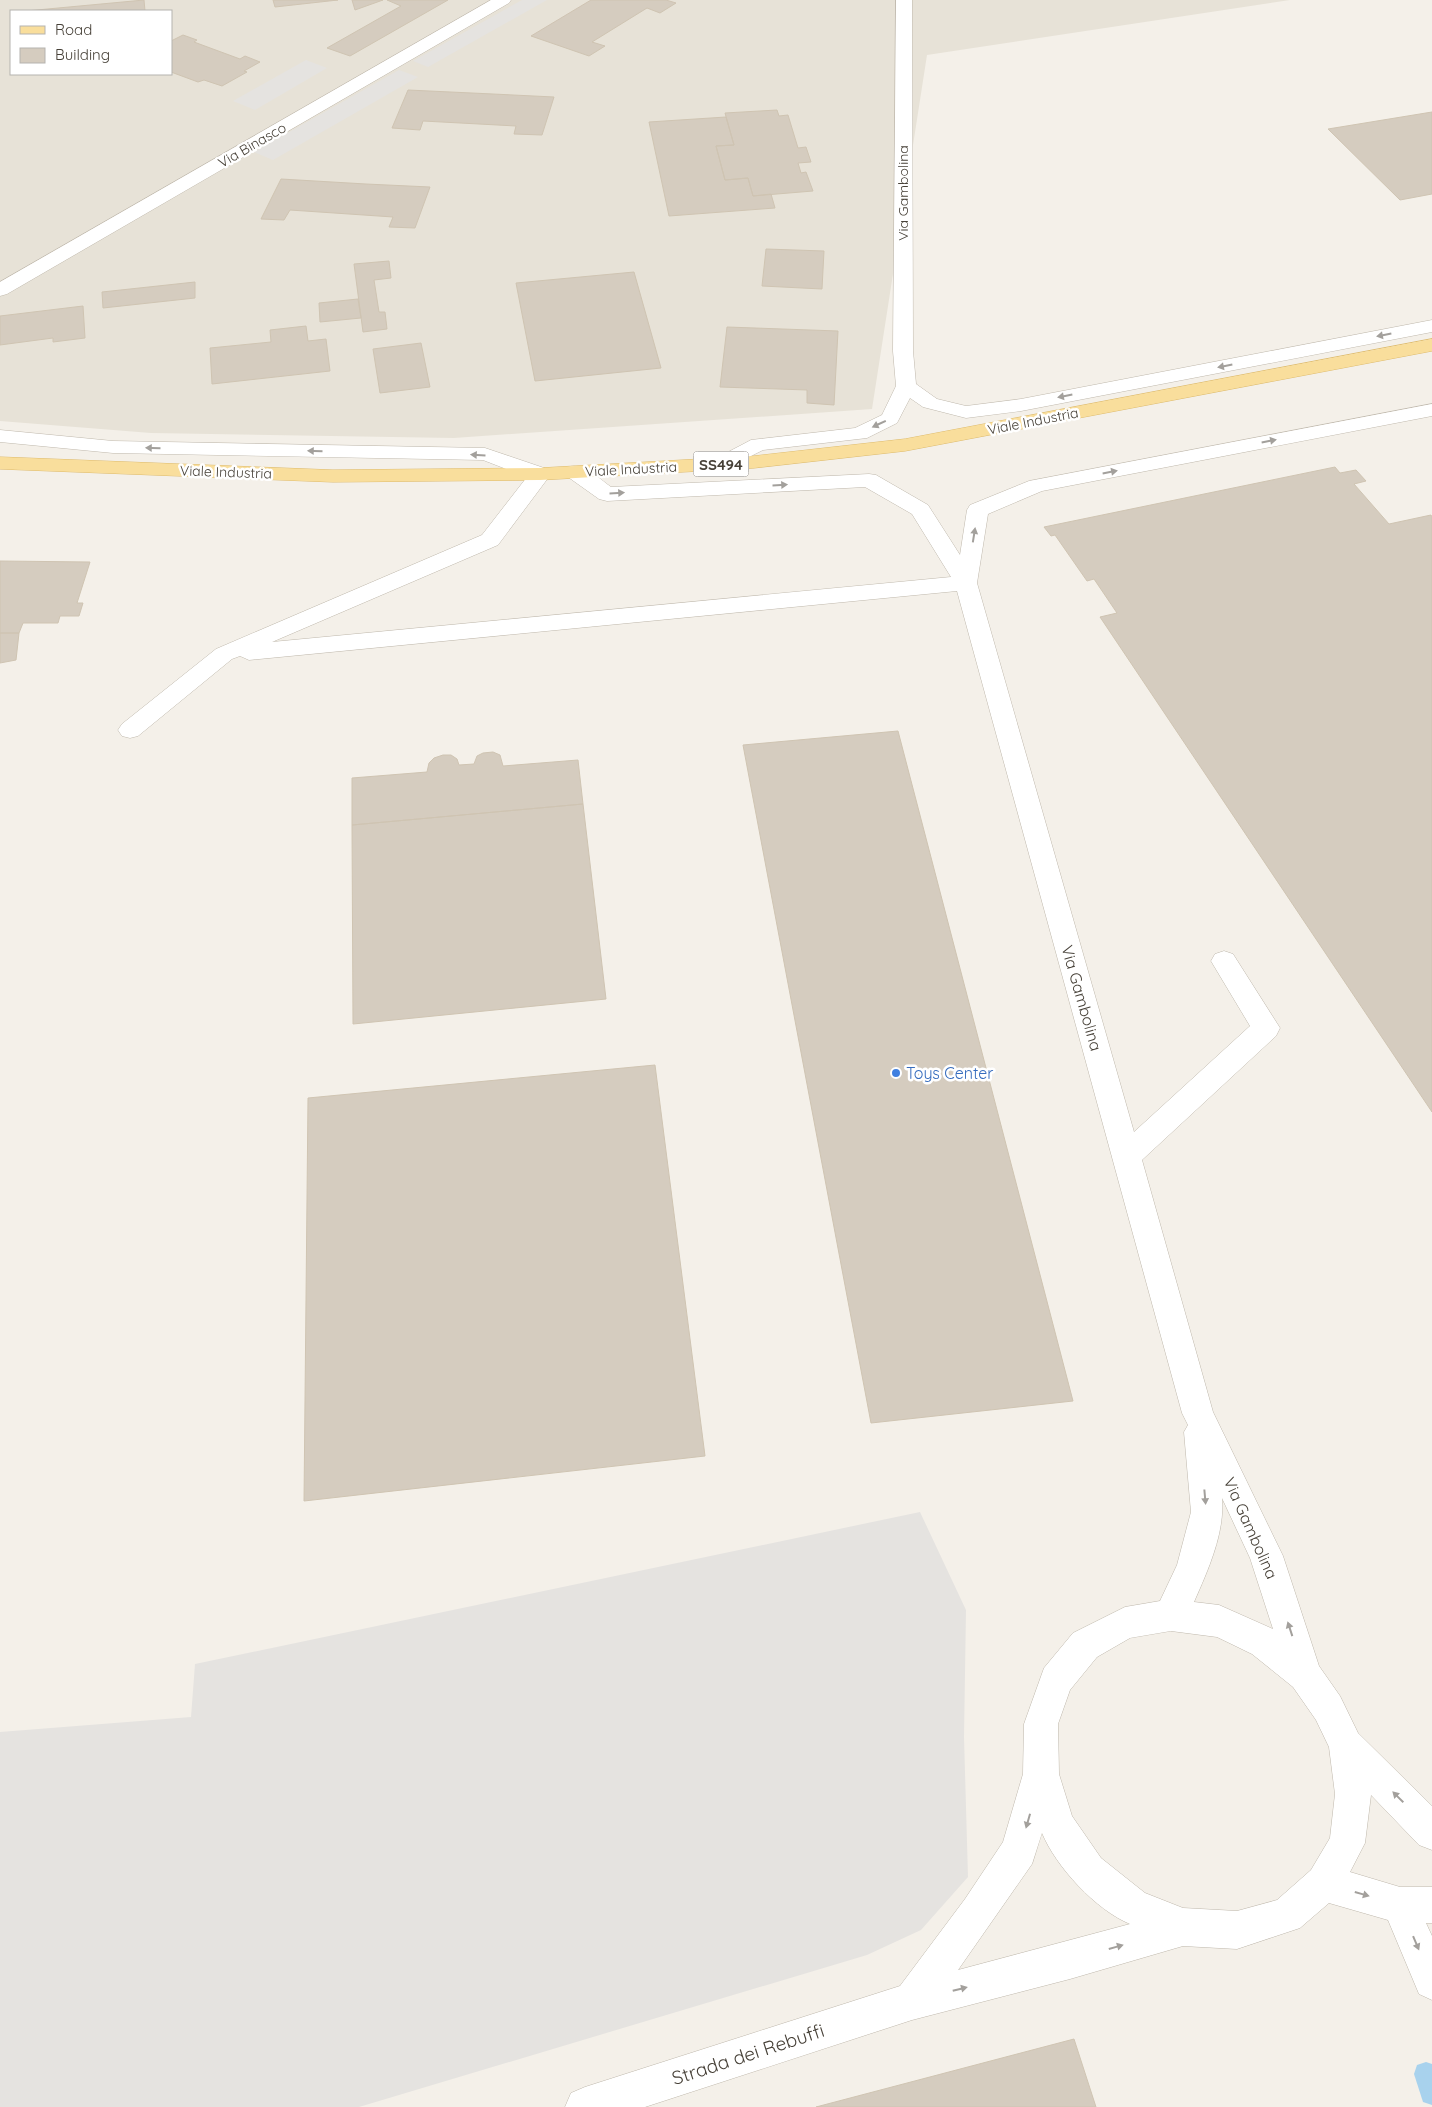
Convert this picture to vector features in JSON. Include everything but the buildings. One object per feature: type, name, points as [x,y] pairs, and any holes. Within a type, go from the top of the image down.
[{"type":"main road","name":"Viale Industria","points":[[0,463],[333,476],[540,474],[754,462],[905,445],[1432,345]]},
{"type":"street","name":"Via Binasco","points":[[0,290],[503,0]]},
{"type":"street","name":"Via Gambolina","points":[[904,0],[903,351],[906,386]]},
{"type":"street","points":[[720,464],[758,444],[860,434],[890,419],[906,386],[930,403],[966,412],[1021,405],[1432,326]]},
{"type":"street","points":[[966,583],[978,510],[1038,486],[1432,410]]},
{"type":"street","points":[[0,436],[112,447],[485,454],[540,474],[490,540],[224,654],[130,730]]},
{"type":"street","points":[[575,472],[607,494],[869,480],[920,510],[966,583]]},
{"type":"street","name":"Via Gambolina","points":[[966,583],[1198,1414],[1266,1556],[1305,1675]]},
{"type":"street","points":[[224,654],[966,583]]},
{"type":"street","points":[[1126,1157],[1266,1028],[1224,961]]},
{"type":"street","name":"Via Gambolina","points":[[1171,1615],[1193,1566],[1207,1512],[1198,1414]]},
{"type":"street","name":"Via Gambolina","points":[[1171,1615],[1218,1621],[1264,1642],[1305,1675],[1328,1708],[1346,1745],[1353,1794],[1346,1843],[1324,1883],[1287,1915],[1236,1930],[1183,1927],[1132,1906],[1088,1870],[1057,1825],[1041,1774],[1041,1724],[1056,1680],[1085,1645],[1125,1623],[1171,1615]]},
{"type":"street","points":[[1346,1745],[1432,1832]]},
{"type":"street","points":[[912,2001],[978,1912],[1019,1851],[1041,1774]]},
{"type":"street","points":[[1324,1883],[1416,1905],[1432,1981]]},
{"type":"street","name":"Strada dei Rebuffi","points":[[585,2107],[912,2001],[1070,1960],[1183,1927]]},
{"type":"shaded area","points":[[0,0],[1290,0],[927,55],[872,409],[454,438],[151,433],[0,421]]},
{"type":"shaded area","points":[[522,0],[547,0],[428,67],[413,61]]},
{"type":"shaded area","points":[[306,60],[327,68],[255,110],[233,101]]},
{"type":"shaded area","points":[[399,70],[418,77],[273,160],[254,152]]},
{"type":"shaded area","points":[[920,1512],[966,1610],[964,1737],[968,1877],[921,1930],[867,1955],[359,2107],[0,2107],[0,1732],[191,1717],[195,1664]]},
{"type":"waterway","points":[[1426,2074],[1432,2093]]},
{"type":"place","name":"Toys Center","points":[[896,1073]]}]
